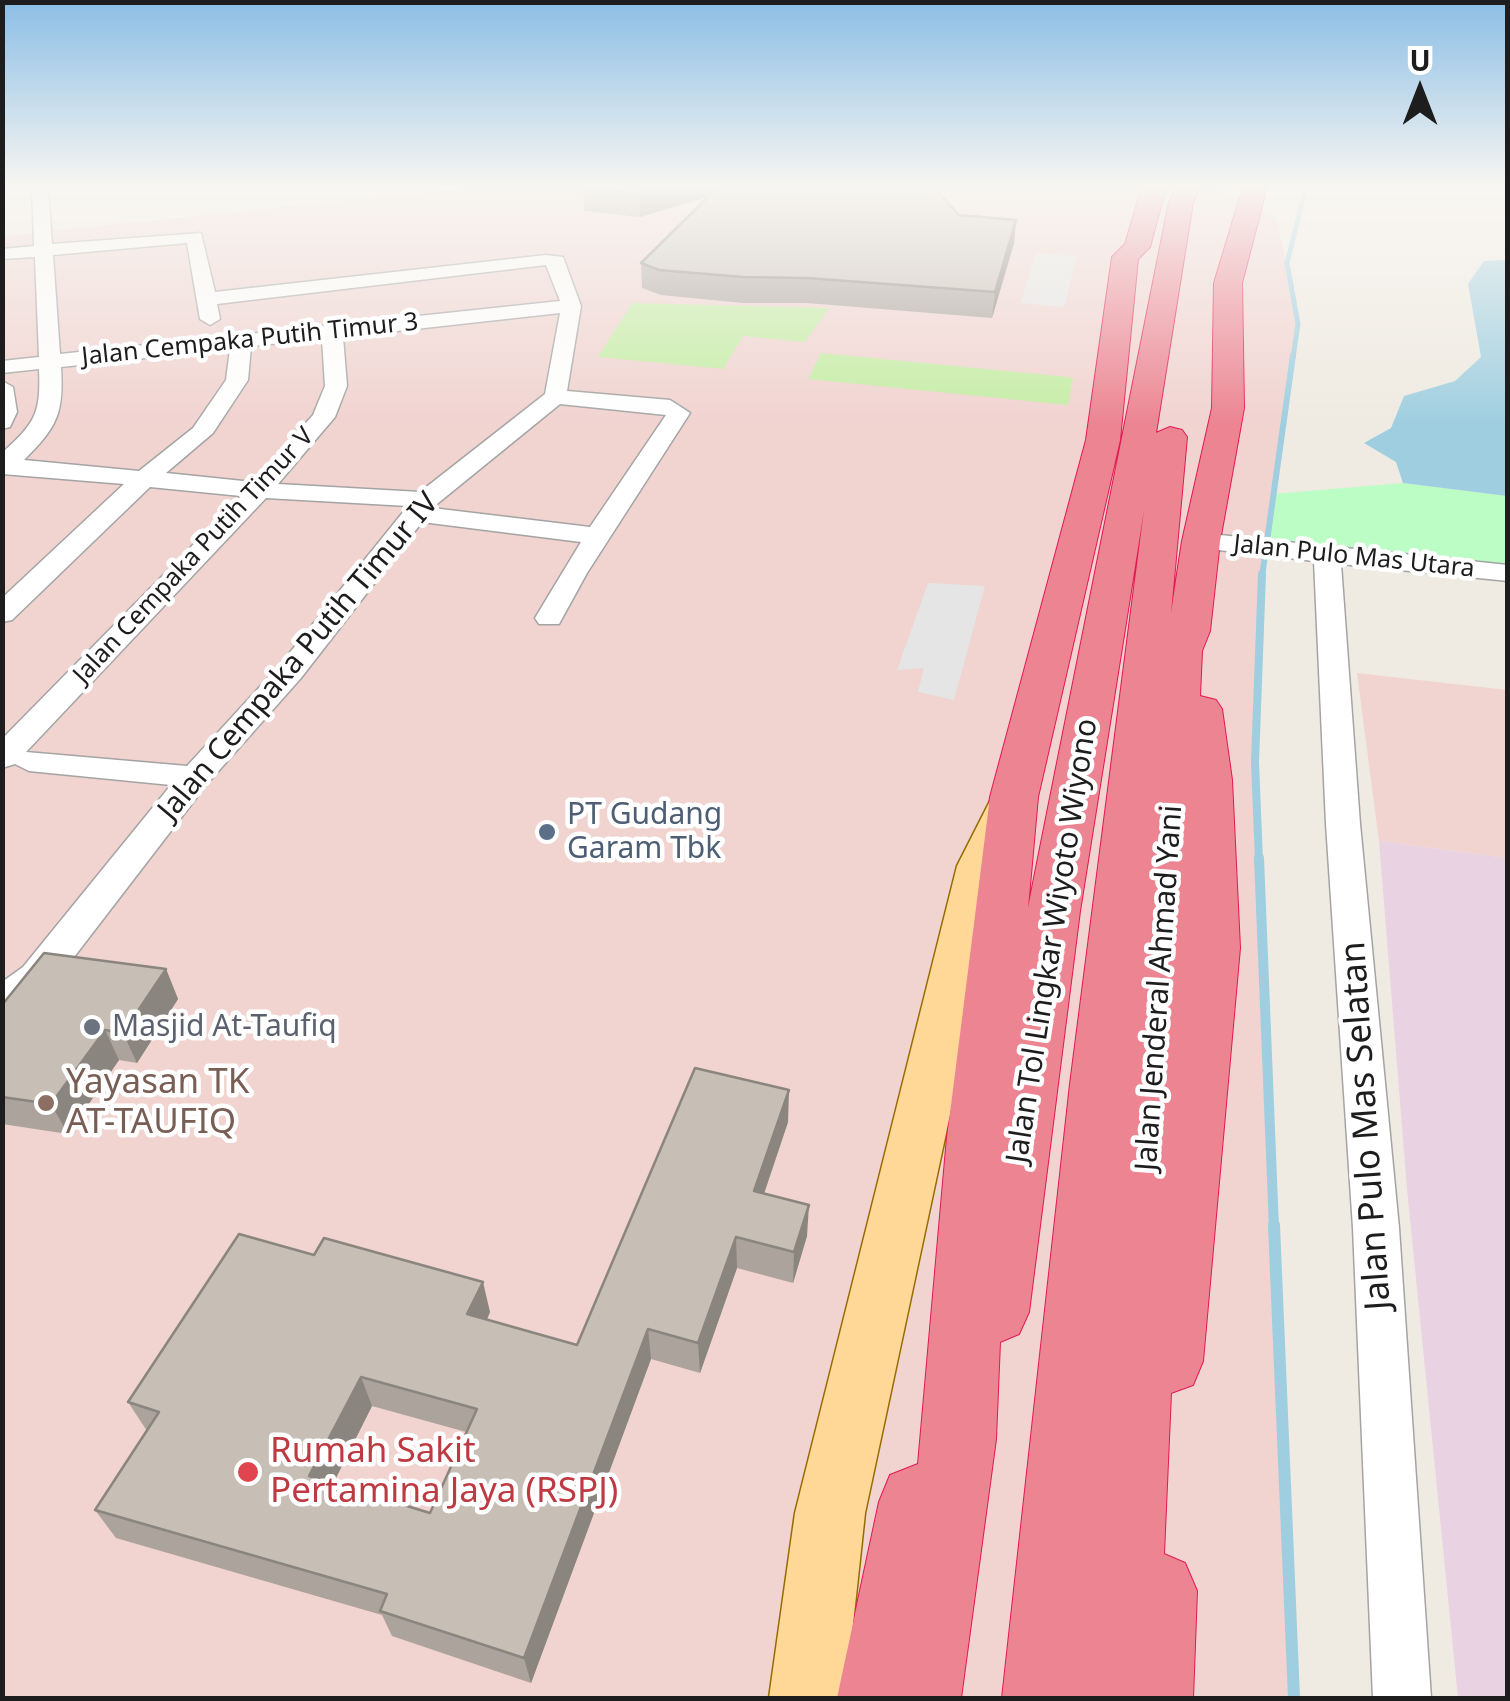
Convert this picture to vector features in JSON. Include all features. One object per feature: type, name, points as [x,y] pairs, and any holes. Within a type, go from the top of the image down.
[{"type":"highway","points":[[879,1698],[940,1358],[1006,809],[1074,567],[1105,430],[1129,266]]},
{"type":"highway","points":[[1117,349],[1136,342],[1155,266]]},
{"type":"highway","name":"Jalan Tol Lingkar Wiyoto Wiyono","points":[[940,1698],[1054,911],[1169,266]]},
{"type":"highway","name":"Jalan Tol Lingkar Wiyoto Wiyono","points":[[1044,1698],[1098,1104],[1176,380],[1193,266]]},
{"type":"highway","name":"Jalan Jenderal Ahmad Yani","points":[[1116,1698],[1181,651],[1211,542],[1228,408],[1231,266]]},
{"type":"highway","points":[[1257,266],[1259,279]]},
{"type":"highway","points":[[1228,408],[1254,373],[1256,336]]},
{"type":"highway","points":[[1151,1698],[1168,1360],[1213,948],[1208,780],[1198,653],[1189,631]]},
{"type":"highway","points":[[920,1698],[959,1439],[978,1137],[1006,809]]},
{"type":"main road","points":[[807,1698],[830,1513],[855,1396],[980,866],[1006,809]]},
{"type":"street","points":[[4,466],[41,430],[52,402],[26,266]]},
{"type":"street","points":[[200,266],[215,344]]},
{"type":"street","points":[[206,299],[507,266]]},
{"type":"street","points":[[548,618],[679,413],[670,407],[556,397],[571,306],[559,266]]},
{"type":"street","name":"Jalan Cempaka Putih Timur 3","points":[[5,373],[43,361],[571,306]]},
{"type":"street","name":"Jalan Cempaka Putih Timur V","points":[[12,759],[260,490],[331,404],[336,386],[332,333]]},
{"type":"street","points":[[2,614],[146,477],[200,433],[238,380],[241,342]]},
{"type":"street","points":[[2,422],[6,412],[5,373]]},
{"type":"street","name":"Jalan Cempaka Putih Timur IV","points":[[8,1001],[37,977],[194,777],[290,672],[421,507],[556,397]]},
{"type":"street","points":[[4,466],[421,507],[597,536]]},
{"type":"street","name":"Jalan Pulo Mas Utara","points":[[1211,542],[1508,573]]},
{"type":"street","name":"Jalan Pulo Mas Selatan","points":[[1322,554],[1376,1228],[1402,1698]]},
{"type":"street","points":[[12,759],[194,777]]},
{"type":"shaded area","points":[[2,266],[1286,266],[1298,324],[1262,569],[1255,769],[1294,1698],[3,1698]]},
{"type":"shaded area","points":[[1032,266],[1074,266],[1064,307],[1021,303]]},
{"type":"shaded area","points":[[928,583],[985,586],[954,700],[918,692],[924,668],[897,670]]},
{"type":"shaded area","points":[[1357,673],[1507,690],[1507,858],[1379,841]]},
{"type":"shaded area","points":[[1379,841],[1507,858],[1507,1698],[1458,1698],[1407,1189]]},
{"type":"green space","points":[[632,303],[829,308],[805,342],[743,336],[723,369],[598,357]]},
{"type":"green space","points":[[821,353],[1073,378],[1068,405],[808,379]]},
{"type":"green space","points":[[1403,483],[1507,496],[1507,573],[1266,548],[1273,494]]},
{"type":"water","points":[[1480,266],[1507,266],[1507,496],[1403,483],[1396,462],[1364,443],[1391,428],[1404,396],[1455,381],[1481,357],[1468,284]]},
{"type":"building","points":[[650,266],[1002,266],[995,292]]},
{"type":"building","points":[[44,953],[166,969],[123,1033],[105,1030],[51,1104],[2,1097],[2,1005]]},
{"type":"building","name":"Rumah Sakit Pertamina Jaya (RSPJ)","points":[[695,1068],[789,1090],[754,1191],[809,1205],[794,1252],[736,1237],[698,1343],[648,1329],[524,1658],[380,1611],[387,1594],[95,1510],[159,1412],[128,1402],[239,1234],[314,1255],[324,1238],[483,1282],[467,1314],[577,1345]],"holes":[[[361,1377],[477,1409],[430,1513],[309,1476]]]},
{"type":"waterway","points":[[1288,266],[1298,324],[1293,358]]},
{"type":"waterway","points":[[1262,577],[1293,355]]},
{"type":"waterway","points":[[1259,861],[1255,762],[1262,574]]},
{"type":"waterway","points":[[1259,858],[1274,1228]]},
{"type":"waterway","points":[[1274,1225],[1294,1698]]},
{"type":"place","name":"PT Gudang Garam Tbk","points":[[547,832]]},
{"type":"place","name":"Masjid At-Taufiq","points":[[92,1027]]},
{"type":"place","name":"Yayasan TK AT-TAUFIQ","points":[[46,1103]]},
{"type":"place","name":"Rumah Sakit Pertamina Jaya (RSPJ)","points":[[248,1472]]}]
